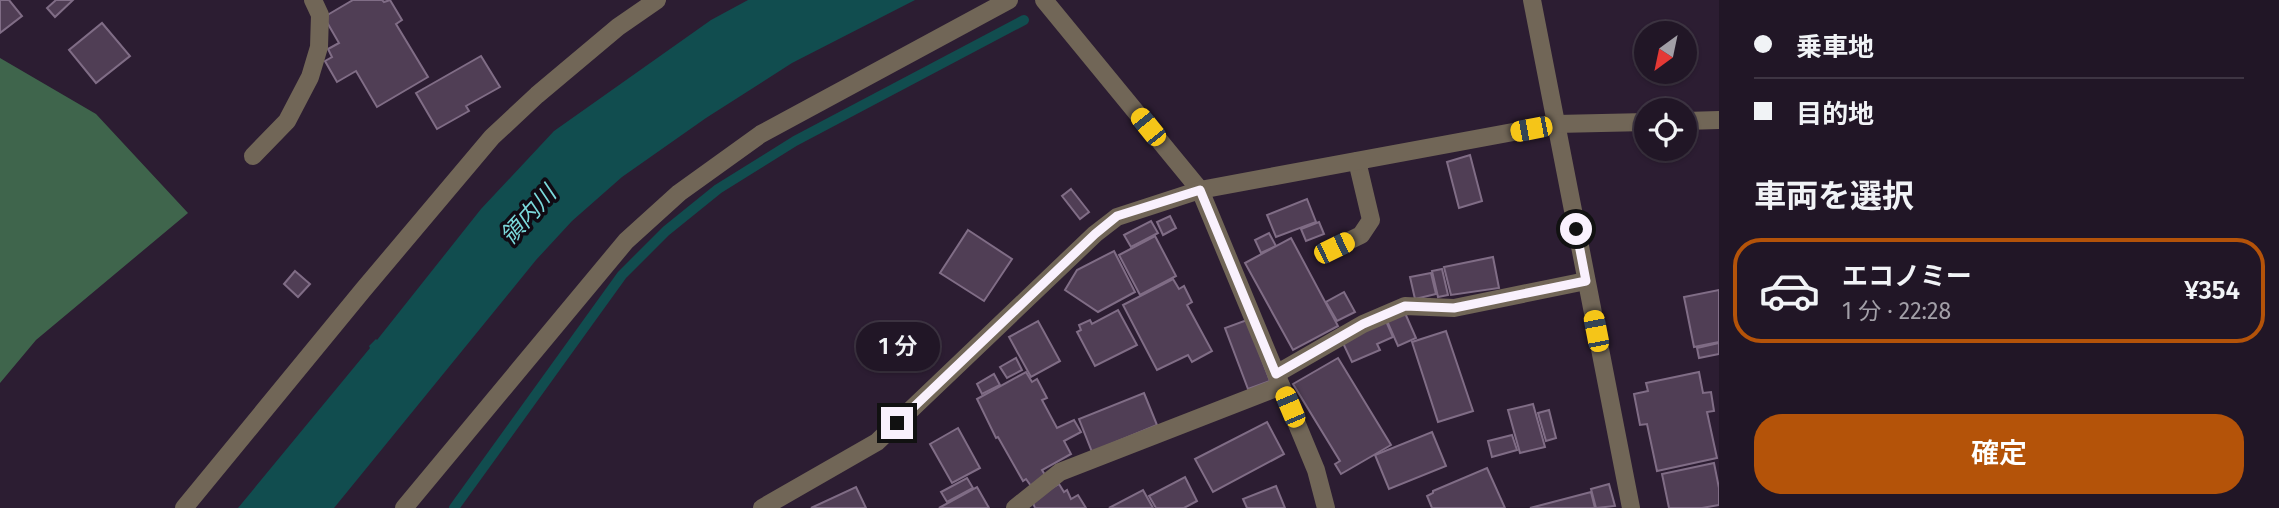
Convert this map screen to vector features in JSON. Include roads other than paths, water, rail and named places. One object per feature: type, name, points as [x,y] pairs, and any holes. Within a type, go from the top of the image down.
[{"type":"street","points":[[253,156],[287,121],[310,77],[319,47],[320,15],[313,0]]},
{"type":"street","points":[[184,508],[492,137],[618,27],[657,0]]},
{"type":"street","points":[[404,508],[626,241],[679,193],[761,134],[1009,0]]},
{"type":"street","points":[[1044,0],[1200,190],[1316,470],[1326,508]]},
{"type":"street","points":[[1532,0],[1631,508]]},
{"type":"street","points":[[1697,121],[1719,120]]},
{"type":"street","points":[[762,508],[877,442],[1117,216],[1200,190],[1556,124],[1634,122]]},
{"type":"street","points":[[1334,248],[1361,234],[1371,219],[1357,161]]},
{"type":"street","points":[[1015,508],[1060,472],[1278,380],[1363,324],[1405,306],[1454,308],[1586,281]]},
{"type":"water","name":"領内川","points":[[748,0],[915,0],[792,63],[706,118],[622,177],[572,221],[536,260],[334,508],[238,508],[481,209],[554,131],[711,20]]},
{"type":"waterway","points":[[454,508],[622,275],[666,231],[718,189],[795,141],[1024,20]]}]
